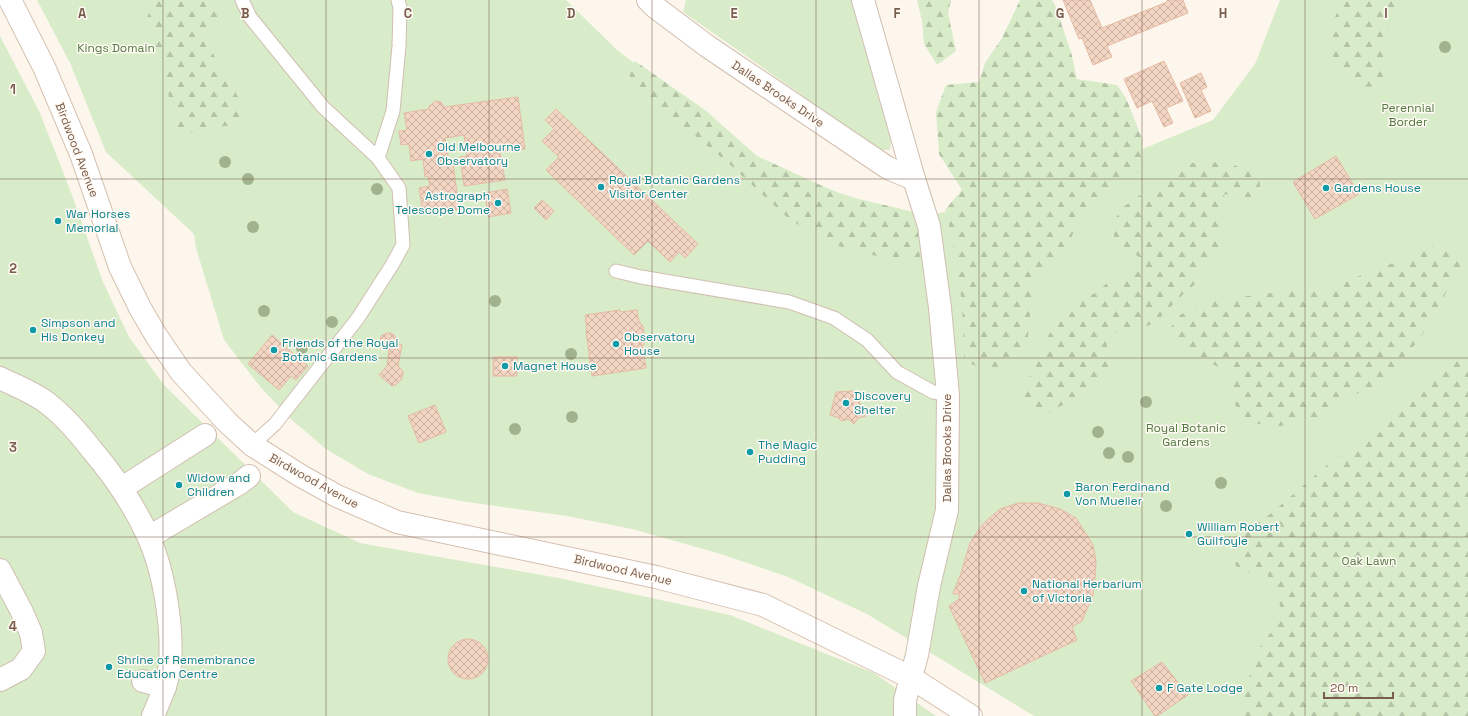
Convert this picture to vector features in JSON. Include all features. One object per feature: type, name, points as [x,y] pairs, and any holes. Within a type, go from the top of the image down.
[{"type":"street","name":"Birdwood Avenue","points":[[10,0],[44,67],[81,154],[120,267],[140,308],[157,337],[181,372],[227,422],[252,445],[301,476],[337,496],[397,522],[642,574],[756,604],[835,639],[910,677],[971,716]]},
{"type":"street","name":"Dallas Brooks Drive","points":[[648,0],[654,7],[707,46],[888,168],[914,179]]},
{"type":"street","name":"Dallas Brooks Drive","points":[[862,0],[914,179],[926,214],[940,308],[948,395],[946,510],[917,655],[905,700],[905,716]]},
{"type":"street","points":[[0,378],[43,400],[72,425],[122,488],[149,537],[158,563],[169,615],[171,643],[170,666],[165,687],[153,716]]},
{"type":"street","points":[[122,488],[205,435]]},
{"type":"street","points":[[149,537],[240,483],[249,476]]},
{"type":"street","points":[[0,570],[31,633],[34,651],[21,669],[0,680]]},
{"type":"street","points":[[143,681],[165,687]]},
{"type":"lane","points":[[242,0],[250,17],[323,106],[378,158],[399,188],[403,245],[358,318],[275,424],[252,445]]},
{"type":"lane","points":[[378,158],[393,112],[399,46],[400,8],[398,0]]},
{"type":"lane","points":[[616,271],[641,277],[789,302],[834,318],[867,340],[897,372],[933,392],[948,395]]},
{"type":"green space","name":"Royal Botanic Gardens","points":[[37,0],[566,0],[617,50],[774,170],[903,215],[940,213],[1021,199],[1213,120],[1255,64],[1280,0],[1468,0],[1468,716],[1034,716],[867,614],[788,577],[721,554],[632,529],[567,516],[467,502],[418,493],[368,474],[326,449],[292,420],[262,389],[224,340],[196,248],[194,234],[106,152],[70,63]]},
{"type":"green space","points":[[158,0],[213,0],[230,13],[220,28],[204,39],[228,78],[247,114],[235,125],[199,129],[183,137],[175,126],[162,64],[145,20]]},
{"type":"green space","points":[[686,0],[851,0],[891,141],[890,150],[882,150],[867,145],[799,93],[683,12]]},
{"type":"green space","points":[[917,0],[951,0],[948,13],[956,51],[937,65],[924,44],[922,20]]},
{"type":"green space","points":[[1020,0],[1052,0],[1071,52],[1077,79],[1117,85],[1126,98],[1143,141],[1140,171],[1085,208],[1070,240],[1033,287],[1027,346],[990,372],[964,361],[960,285],[954,248],[945,210],[962,190],[939,154],[936,112],[946,85],[979,82],[985,63],[1002,38]]},
{"type":"green space","points":[[1343,0],[1406,0],[1399,5],[1383,36],[1383,86],[1361,87],[1334,61],[1328,32]]},
{"type":"green space","points":[[0,36],[40,113],[72,195],[103,282],[129,337],[164,385],[293,512],[360,543],[559,578],[730,615],[874,673],[936,716],[0,716]]},
{"type":"green space","points":[[635,61],[705,110],[757,156],[842,195],[914,212],[919,221],[920,260],[902,261],[862,253],[826,242],[788,218],[727,162],[678,122],[636,94],[628,71]]},
{"type":"green space","points":[[1227,162],[1259,176],[1261,196],[1250,198],[1225,194],[1218,208],[1223,242],[1195,284],[1155,323],[1134,331],[1118,331],[1105,338],[1113,374],[1096,386],[1033,422],[1022,388],[1035,369],[1046,339],[1078,292],[1094,294],[1106,284],[1146,261],[1116,243],[1111,226],[1122,208],[1184,163]]},
{"type":"green space","points":[[1431,246],[1466,257],[1420,339],[1381,383],[1333,404],[1317,418],[1280,426],[1247,423],[1234,403],[1231,372],[1204,361],[1166,334],[1180,315],[1204,302],[1284,291],[1325,288],[1377,270]]},
{"type":"green space","name":"Oak Lawn","points":[[1454,351],[1468,364],[1468,509],[1464,515],[1468,533],[1468,716],[1238,716],[1257,651],[1284,615],[1265,569],[1249,573],[1236,566],[1231,549],[1237,539],[1274,511],[1334,459],[1378,434]]},
{"type":"building","points":[[1063,0],[1090,0],[1102,28],[1167,2],[1167,0],[1183,0],[1188,13],[1107,46],[1112,57],[1093,65],[1082,38],[1079,39]]},
{"type":"building","points":[[1164,61],[1183,101],[1166,108],[1173,123],[1164,127],[1152,101],[1137,108],[1124,79]]},
{"type":"building","points":[[1201,73],[1207,87],[1201,90],[1211,111],[1195,118],[1180,83]]},
{"type":"building","name":"Old Melbourne Observatory","points":[[518,97],[525,149],[500,152],[505,180],[464,186],[460,157],[467,156],[464,135],[445,138],[448,156],[445,156],[446,164],[453,163],[459,209],[423,214],[419,188],[430,186],[428,176],[425,177],[423,159],[411,161],[409,144],[401,145],[399,131],[407,130],[404,113],[429,109],[429,106],[436,101],[441,102],[444,107]]},
{"type":"building","name":"Royal Botanic Gardens Visitor Center","points":[[556,109],[698,244],[685,258],[679,252],[670,262],[648,241],[634,255],[546,170],[559,157],[542,141],[554,129],[545,120]]},
{"type":"building","name":"Gardens House","points":[[1336,156],[1359,194],[1315,219],[1293,182]]},
{"type":"building","name":"Astrograph Telescope Dome","points":[[507,189],[511,213],[488,217],[485,193]]},
{"type":"building","points":[[542,200],[554,211],[546,220],[534,208]]},
{"type":"building","name":"Observatory House","points":[[620,310],[620,312],[637,310],[639,323],[643,326],[645,342],[644,345],[642,345],[646,368],[592,376],[585,315]]},
{"type":"building","points":[[391,333],[395,336],[396,343],[402,345],[398,366],[403,371],[403,375],[397,384],[392,386],[379,375],[387,366],[389,350],[384,348],[380,342],[381,336]]},
{"type":"building","name":"Friends of the Royal Botanic Gardens","points":[[272,335],[308,366],[296,380],[291,376],[279,390],[248,364]]},
{"type":"building","name":"Magnet House","points":[[493,357],[517,357],[517,376],[493,376]]},
{"type":"building","name":"Discovery Shelter","points":[[854,391],[866,416],[858,418],[854,424],[848,419],[842,421],[837,417],[830,415],[836,392]]},
{"type":"building","points":[[435,405],[446,432],[419,443],[408,416]]},
{"type":"building","name":"National Herbarium of Victoria","points":[[1018,503],[1038,503],[1060,509],[1076,518],[1093,545],[1096,561],[1093,595],[1082,621],[1072,627],[1077,640],[985,683],[949,606],[959,599],[959,594],[953,594],[970,543],[979,529],[1000,509]]},
{"type":"building","points":[[472,639],[479,642],[485,648],[488,659],[487,667],[479,676],[472,679],[464,679],[457,676],[449,667],[448,655],[451,648],[460,640]]},
{"type":"building","name":"F Gate Lodge","points":[[1162,662],[1188,695],[1155,716],[1131,681]]},
{"type":"place","name":"Old Melbourne Observatory","points":[[429,154]]},
{"type":"place","name":"Royal Botanic Gardens Visitor Center","points":[[601,187]]},
{"type":"place","name":"Gardens House","points":[[1326,188]]},
{"type":"place","name":"Astrograph Telescope Dome","points":[[498,203]]},
{"type":"place","name":"War Horses Memorial","points":[[58,221]]},
{"type":"place","name":"Simpson and His Donkey","points":[[33,330]]},
{"type":"place","name":"Observatory House","points":[[616,344]]},
{"type":"place","name":"Friends of the Royal Botanic Gardens","points":[[274,350]]},
{"type":"place","name":"Magnet House","points":[[505,366]]},
{"type":"place","name":"Discovery Shelter","points":[[846,403]]},
{"type":"place","name":"The Magic Pudding","points":[[750,452]]},
{"type":"place","name":"Widow and Children","points":[[179,485]]},
{"type":"place","name":"Baron Ferdinand Von Mueller","points":[[1067,494]]},
{"type":"place","name":"William Robert Guilfoyle","points":[[1189,534]]},
{"type":"place","name":"National Herbarium of Victoria","points":[[1024,591]]},
{"type":"place","name":"Shrine of Remembrance Education Centre","points":[[109,667]]},
{"type":"place","name":"F Gate Lodge","points":[[1159,688]]},
{"type":"park label","name":"Kings Domain","points":[[116,48]]},
{"type":"park label","name":"Perennial Border","points":[[1408,115]]}]
